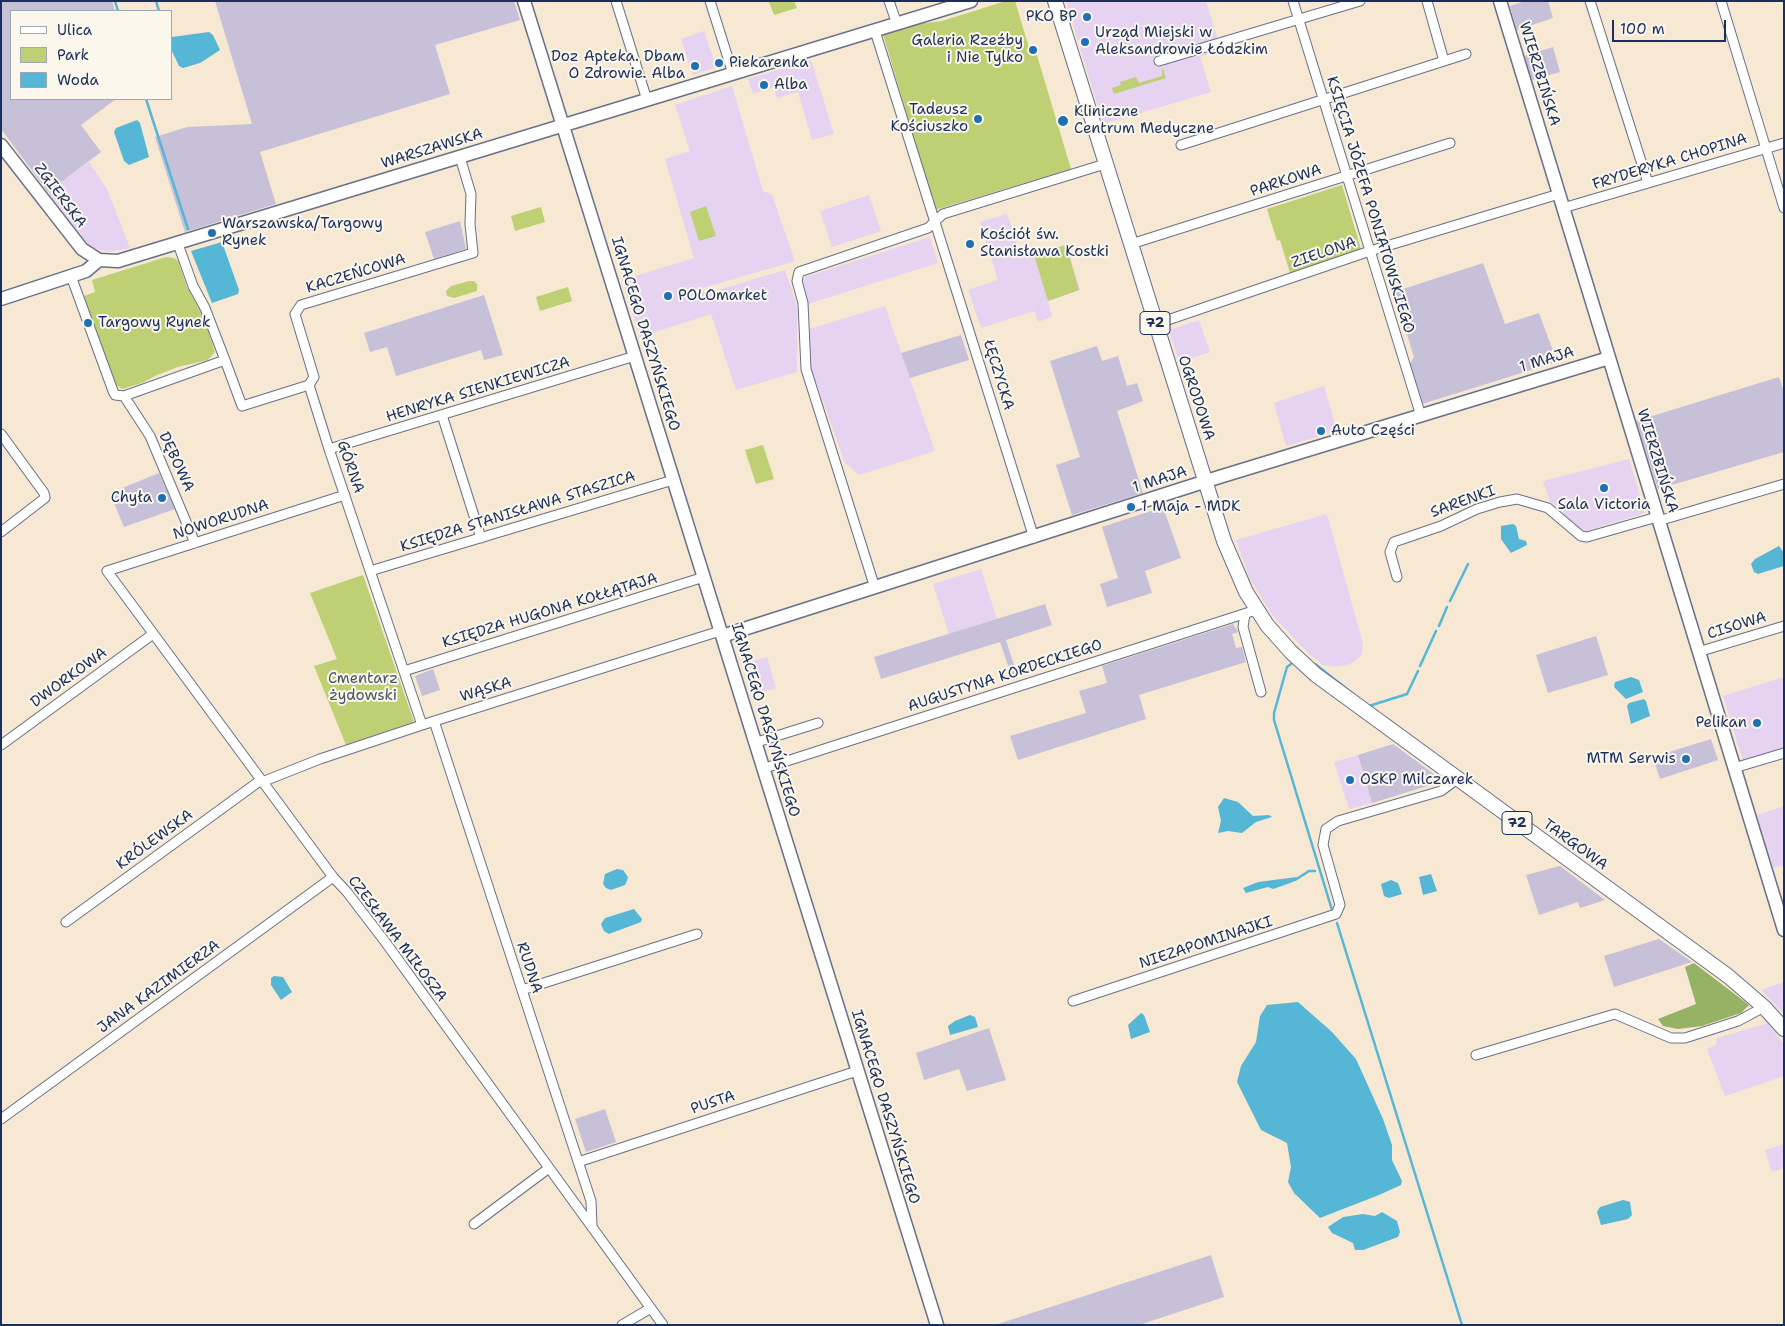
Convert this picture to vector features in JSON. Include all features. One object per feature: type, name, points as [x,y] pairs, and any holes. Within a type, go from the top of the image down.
[{"type":"main road","name":"72","points":[[1055,1],[1105,164]]},
{"type":"main road","name":"OGRODOWA","points":[[1105,164],[1205,482],[1250,612]]},
{"type":"main road","name":"TARGOWA","points":[[1250,612],[1316,675],[1728,976],[1764,1007],[1784,1029]]},
{"type":"street","name":"IGNACEGO DASZYŃSKIEGO","points":[[524,1],[936,1325]]},
{"type":"street","points":[[616,1],[647,100]]},
{"type":"street","points":[[710,1],[733,74]]},
{"type":"street","points":[[889,1],[897,24]]},
{"type":"street","name":"WARSZAWSKA","points":[[99,260],[111,262],[126,260],[971,1]]},
{"type":"street","name":"KSIĘCIA JÓZEFA PONIATOWSKIEGO","points":[[1292,1],[1421,416]]},
{"type":"street","points":[[1159,61],[1299,21],[1360,1]]},
{"type":"street","points":[[1427,1],[1444,61]]},
{"type":"street","name":"WIERZBIŃSKA","points":[[1500,1],[1784,930]]},
{"type":"street","points":[[1590,1],[1648,183]]},
{"type":"street","points":[[1721,1],[1784,208]]},
{"type":"street","name":"ŁĘCZYCKA","points":[[875,31],[1034,538]]},
{"type":"street","points":[[1181,145],[1466,54]]},
{"type":"street","name":"PARKOWA","points":[[1130,244],[1450,143]]},
{"type":"street","name":"FRYDERYKA CHOPINA","points":[[1563,208],[1784,143]]},
{"type":"street","name":"ZGIERSKA","points":[[1,145],[75,242],[87,254],[99,260]]},
{"type":"street","name":"KACZEŃCOWA","points":[[309,384],[314,378],[295,314],[301,305],[474,253],[470,224],[471,194],[460,158]]},
{"type":"street","points":[[875,588],[806,369],[803,304],[797,281],[799,272],[928,228],[943,214],[1105,164]]},
{"type":"street","name":"ZIELONA","points":[[1156,324],[1370,252],[1559,194]]},
{"type":"street","points":[[178,244],[193,286],[204,305],[242,406],[309,384]]},
{"type":"street","points":[[1,299],[90,269],[99,260]]},
{"type":"street","points":[[71,276],[113,392],[119,396],[124,396],[225,360]]},
{"type":"street","name":"HENRYKA SIENKIEWICZA","points":[[329,449],[635,356]]},
{"type":"street","name":"1 MAJA","points":[[721,634],[875,588],[1205,482],[1609,358]]},
{"type":"street","name":"GÓRNA","points":[[309,384],[404,671]]},
{"type":"street","name":"DĘBOWA","points":[[124,396],[150,436],[194,543]]},
{"type":"street","points":[[442,415],[481,538]]},
{"type":"street","points":[[1,434],[44,493],[45,498],[1,532]]},
{"type":"street","name":"KSIĘDZA STANISŁAWA STASZICA","points":[[370,571],[673,480]]},
{"type":"street","points":[[1658,519],[1784,484]]},
{"type":"street","name":"NOWORUDNA","points":[[107,571],[345,495]]},
{"type":"street","name":"SARENKI","points":[[1397,577],[1390,552],[1394,542],[1441,526],[1477,509],[1500,502],[1517,499],[1541,505],[1556,513],[1581,536],[1587,537],[1658,519]]},
{"type":"street","name":"CZESŁAWA MIŁOSZA","points":[[107,571],[333,877],[386,942],[663,1325]]},
{"type":"street","name":"KSIĘDZA HUGONA KOŁŁĄTAJA","points":[[404,671],[704,577]]},
{"type":"street","name":"OGRODOWA","points":[[1250,612],[1243,627],[1261,692]]},
{"type":"street","name":"AUGUSTYNA KORDECKIEGO","points":[[762,769],[1250,612]]},
{"type":"street","name":"CISOWA","points":[[1698,652],[1784,626]]},
{"type":"street","name":"DWORKOWA","points":[[1,745],[153,634]]},
{"type":"street","name":"WĄSKA","points":[[262,781],[422,724],[721,634]]},
{"type":"street","points":[[404,671],[422,724]]},
{"type":"street","name":"RUDNA","points":[[434,721],[578,1162],[590,1201],[592,1226]]},
{"type":"street","points":[[754,743],[818,723]]},
{"type":"street","points":[[1734,768],[1784,752]]},
{"type":"street","name":"NIEZAPOMINAJKI","points":[[1073,1001],[1328,918],[1338,912],[1340,905],[1323,844],[1324,834],[1329,826],[1338,820],[1441,791],[1457,779]]},
{"type":"street","name":"KRÓLEWSKA","points":[[66,922],[262,781]]},
{"type":"street","name":"JANA KAZIMIERZA","points":[[1,1119],[333,877]]},
{"type":"street","points":[[522,990],[697,934]]},
{"type":"street","points":[[1476,1055],[1615,1014],[1671,1038],[1685,1038],[1738,1021],[1764,1007]]},
{"type":"street","name":"PUSTA","points":[[578,1162],[858,1071]]},
{"type":"street","points":[[474,1224],[549,1168]]},
{"type":"street","points":[[622,1325],[651,1308]]},
{"type":"shaded area","points":[[1,1],[112,1],[115,10],[10,10],[10,100],[115,100],[81,125],[101,152],[48,192],[1,129]]},
{"type":"shaded area","points":[[215,1],[514,1],[520,20],[435,45],[450,94],[260,152],[276,204],[185,232],[155,137],[187,127],[252,124]]},
{"type":"shaded area","points":[[1066,1],[1206,1],[1221,50],[1200,57],[1211,92],[1103,124]]},
{"type":"shaded area","points":[[1525,1],[1548,1],[1553,18],[1517,30],[1510,6]]},
{"type":"shaded area","points":[[704,31],[716,67],[693,75],[681,39]]},
{"type":"shaded area","points":[[1553,47],[1560,72],[1532,80],[1524,56]]},
{"type":"shaded area","points":[[811,60],[834,134],[812,140],[798,92],[777,98],[774,87],[753,94],[748,79]]},
{"type":"shaded area","points":[[732,86],[763,191],[772,195],[795,261],[703,288],[705,294],[785,270],[797,306],[797,372],[736,390],[711,314],[640,337],[622,280],[694,258],[665,159],[690,151],[675,105]]},
{"type":"shaded area","points":[[89,162],[107,189],[130,248],[110,252],[94,248],[80,236],[48,192]]},
{"type":"shaded area","points":[[869,195],[881,231],[832,247],[820,211]]},
{"type":"shaded area","points":[[1007,214],[1022,258],[1066,244],[1080,290],[1048,301],[1052,317],[1038,322],[1034,311],[981,328],[968,290],[998,280],[980,222]]},
{"type":"shaded area","points":[[460,221],[466,249],[434,259],[425,232]]},
{"type":"shaded area","points":[[930,237],[938,263],[808,304],[802,285],[805,277]]},
{"type":"shaded area","points":[[1483,263],[1505,324],[1539,313],[1557,362],[1422,404],[1410,364],[1414,357],[1394,292]]},
{"type":"shaded area","points":[[484,295],[503,355],[484,360],[481,350],[396,376],[387,347],[370,352],[364,333]]},
{"type":"shaded area","points":[[885,306],[935,451],[859,475],[845,463],[811,367],[809,329]]},
{"type":"shaded area","points":[[1199,320],[1210,352],[1179,362],[1169,330]]},
{"type":"shaded area","points":[[961,335],[969,360],[910,378],[901,353]]},
{"type":"shaded area","points":[[1097,346],[1102,361],[1118,356],[1127,386],[1137,383],[1143,401],[1117,411],[1143,493],[1072,515],[1056,465],[1080,457],[1050,361]]},
{"type":"shaded area","points":[[1779,377],[1784,392],[1784,452],[1658,489],[1636,421]]},
{"type":"shaded area","points":[[1324,386],[1337,431],[1286,446],[1274,403]]},
{"type":"shaded area","points":[[1629,459],[1645,513],[1586,531],[1578,529],[1563,512],[1564,509],[1550,502],[1543,481]]},
{"type":"shaded area","name":"Chyła","points":[[159,473],[175,509],[124,527],[110,493]]},
{"type":"shaded area","points":[[1163,507],[1181,558],[1145,571],[1152,593],[1107,607],[1100,584],[1118,578],[1102,527]]},
{"type":"shaded area","points":[[1327,514],[1363,644],[1362,654],[1356,660],[1348,665],[1336,667],[1323,665],[1309,654],[1273,616],[1250,579],[1236,540]]},
{"type":"shaded area","points":[[981,569],[997,619],[949,634],[933,584]]},
{"type":"shaded area","points":[[1045,604],[1052,625],[1006,640],[1018,678],[1013,680],[1000,642],[881,679],[874,657]]},
{"type":"shaded area","points":[[1233,624],[1238,632],[1232,634],[1236,648],[1242,647],[1246,662],[1139,695],[1146,719],[1018,760],[1010,736],[1086,713],[1079,691],[1107,683],[1102,666]]},
{"type":"shaded area","points":[[1596,636],[1608,675],[1548,693],[1536,655]]},
{"type":"shaded area","points":[[767,657],[776,688],[758,694],[748,663]]},
{"type":"shaded area","points":[[433,669],[440,690],[422,696],[415,676]]},
{"type":"shaded area","name":"Pelikan","points":[[1784,677],[1784,749],[1743,761],[1723,696]]},
{"type":"shaded area","name":"MTM Serwis","points":[[1711,739],[1718,760],[1660,779],[1653,757]]},
{"type":"shaded area","points":[[1393,744],[1438,777],[1437,783],[1372,803],[1358,755]]},
{"type":"shaded area","points":[[1358,755],[1372,803],[1349,809],[1334,762]]},
{"type":"shaded area","points":[[1784,806],[1784,865],[1773,868],[1757,815]]},
{"type":"shaded area","points":[[1560,866],[1605,900],[1580,908],[1578,902],[1539,915],[1526,875]]},
{"type":"shaded area","points":[[1659,939],[1692,962],[1614,987],[1604,956]]},
{"type":"shaded area","points":[[1784,982],[1784,1014],[1761,990]]},
{"type":"shaded area","points":[[1768,1023],[1784,1045],[1784,1076],[1725,1096],[1707,1049],[1716,1045],[1717,1038]]},
{"type":"shaded area","points":[[989,1028],[1006,1080],[967,1091],[959,1069],[924,1080],[916,1053]]},
{"type":"shaded area","points":[[605,1109],[616,1142],[586,1152],[575,1119]]},
{"type":"shaded area","points":[[1784,1144],[1784,1168],[1772,1172],[1765,1150]]},
{"type":"shaded area","points":[[1211,1255],[1224,1297],[1139,1325],[995,1325]]},
{"type":"green space","points":[[794,1],[797,8],[774,15],[769,2]]},
{"type":"green space","points":[[1006,1],[1015,1],[1031,54],[1036,52],[1071,169],[935,210],[883,34],[910,25],[942,21]]},
{"type":"green space","points":[[1162,67],[1166,78],[1114,94],[1112,88],[1121,85],[1120,82],[1136,77],[1139,83],[1162,76]]},
{"type":"green space","points":[[1342,185],[1361,249],[1290,273],[1280,240],[1277,241],[1267,209]]},
{"type":"green space","points":[[706,206],[716,236],[699,241],[690,212]]},
{"type":"green space","points":[[541,207],[545,222],[515,231],[511,216]]},
{"type":"green space","points":[[1066,245],[1079,290],[1048,301],[1034,255]]},
{"type":"green space","points":[[166,257],[174,258],[178,261],[187,287],[204,318],[215,352],[208,360],[178,367],[142,383],[122,389],[115,384],[84,296],[95,292],[92,280]]},
{"type":"green space","points":[[474,281],[477,284],[477,291],[454,298],[447,296],[446,291],[451,286]]},
{"type":"green space","points":[[568,287],[572,301],[540,311],[536,297]]},
{"type":"green space","points":[[763,445],[774,479],[756,484],[745,450]]},
{"type":"green space","name":"Cmentarz żydowski","points":[[363,575],[414,722],[346,745],[314,666],[337,659],[310,593]]},
{"type":"green space","points":[[1694,963],[1749,1005],[1741,1013],[1702,1026],[1678,1029],[1663,1026],[1658,1019],[1696,1004],[1685,967]]},
{"type":"water","points":[[209,32],[213,35],[220,50],[200,63],[183,68],[179,66],[172,51],[172,37]]},
{"type":"water","points":[[137,120],[140,123],[149,157],[129,165],[124,161],[114,132],[116,128]]},
{"type":"water","points":[[222,242],[239,290],[238,294],[212,303],[191,251]]},
{"type":"water","points":[[1513,524],[1516,526],[1519,539],[1526,541],[1527,545],[1511,553],[1501,539],[1501,526]]},
{"type":"water","points":[[1779,546],[1784,553],[1784,566],[1758,574],[1754,572],[1751,564],[1755,559]]},
{"type":"water","points":[[1631,677],[1639,680],[1643,692],[1626,699],[1614,687],[1615,682]]},
{"type":"water","points":[[1644,699],[1650,716],[1631,724],[1627,706],[1629,703]]},
{"type":"water","points":[[1224,798],[1238,802],[1253,816],[1269,815],[1272,817],[1256,822],[1242,833],[1228,831],[1218,833],[1221,821],[1218,807]]},
{"type":"water","points":[[617,869],[623,870],[628,877],[625,885],[611,890],[606,888],[603,884],[605,874]]},
{"type":"water","points":[[1431,874],[1437,891],[1423,895],[1419,877]]},
{"type":"water","points":[[1297,877],[1293,882],[1273,889],[1268,887],[1246,893],[1243,888],[1258,882]]},
{"type":"water","points":[[1391,880],[1398,883],[1402,894],[1389,898],[1384,896],[1381,884]]},
{"type":"water","points":[[634,909],[642,919],[641,922],[609,934],[604,931],[601,924],[605,918]]},
{"type":"water","points":[[274,976],[283,977],[292,992],[281,1000],[271,985],[271,978]]},
{"type":"water","points":[[1298,1002],[1332,1032],[1356,1059],[1383,1119],[1392,1145],[1392,1160],[1402,1181],[1401,1185],[1379,1195],[1320,1218],[1294,1193],[1288,1182],[1291,1167],[1287,1143],[1261,1130],[1237,1082],[1241,1066],[1256,1042],[1260,1016],[1267,1005]]},
{"type":"water","points":[[1141,1013],[1144,1015],[1150,1032],[1131,1039],[1128,1025]]},
{"type":"water","points":[[970,1015],[975,1017],[978,1027],[950,1035],[948,1026]]},
{"type":"water","points":[[1623,1200],[1630,1202],[1632,1215],[1628,1219],[1601,1225],[1597,1212],[1600,1207]]},
{"type":"water","points":[[1382,1212],[1397,1221],[1400,1232],[1398,1237],[1363,1250],[1355,1250],[1353,1243],[1332,1233],[1328,1227],[1343,1217],[1363,1214],[1375,1216]]},
{"type":"waterway","points":[[115,1],[118,10]]},
{"type":"waterway","points":[[156,1],[159,10]]},
{"type":"waterway","points":[[146,100],[188,229]]},
{"type":"waterway","points":[[1450,601],[1468,564]]},
{"type":"waterway","points":[[1439,626],[1447,607]]},
{"type":"waterway","points":[[1420,666],[1436,631]]},
{"type":"waterway","points":[[1291,664],[1287,667],[1274,713],[1274,720],[1332,910]]},
{"type":"waterway","points":[[1315,664],[1352,693]]},
{"type":"waterway","points":[[1369,706],[1407,694],[1418,671]]},
{"type":"waterway","points":[[1295,880],[1309,871],[1315,871]]},
{"type":"waterway","points":[[1337,923],[1462,1325]]},
{"type":"place","name":"PKO BP","points":[[1087,17]]},
{"type":"place","name":"Urząd Miejski w Aleksandrowie Łódzkim","points":[[1085,42]]},
{"type":"place","name":"Galeria Rzeźby i Nie Tylko","points":[[1033,50]]},
{"type":"place","name":"Piekarenka","points":[[719,63]]},
{"type":"place","name":"Doz Apteka. Dbam O Zdrowie. Alba","points":[[695,66]]},
{"type":"place","name":"Alba","points":[[764,85]]},
{"type":"place","name":"Tadeusz Kościuszko","points":[[978,119]]},
{"type":"place","name":"Kliniczne Centrum Medyczne","points":[[1063,121]]},
{"type":"place","name":"Warszawska/Targowy Rynek","points":[[212,233]]},
{"type":"place","name":"Kościół św. Stanisława Kostki","points":[[970,244]]},
{"type":"place","name":"POLOmarket","points":[[668,296]]},
{"type":"place","name":"Targowy Rynek","points":[[88,323]]},
{"type":"place","name":"Auto Części","points":[[1321,431]]},
{"type":"place","name":"Sala Victoria","points":[[1604,488]]},
{"type":"place","name":"Chyła","points":[[162,498]]},
{"type":"place","name":"1 Maja - MDK","points":[[1131,507]]},
{"type":"place","name":"Pelikan","points":[[1757,723]]},
{"type":"place","name":"MTM Serwis","points":[[1686,759]]},
{"type":"place","name":"OSKP Milczarek","points":[[1350,780]]}]
